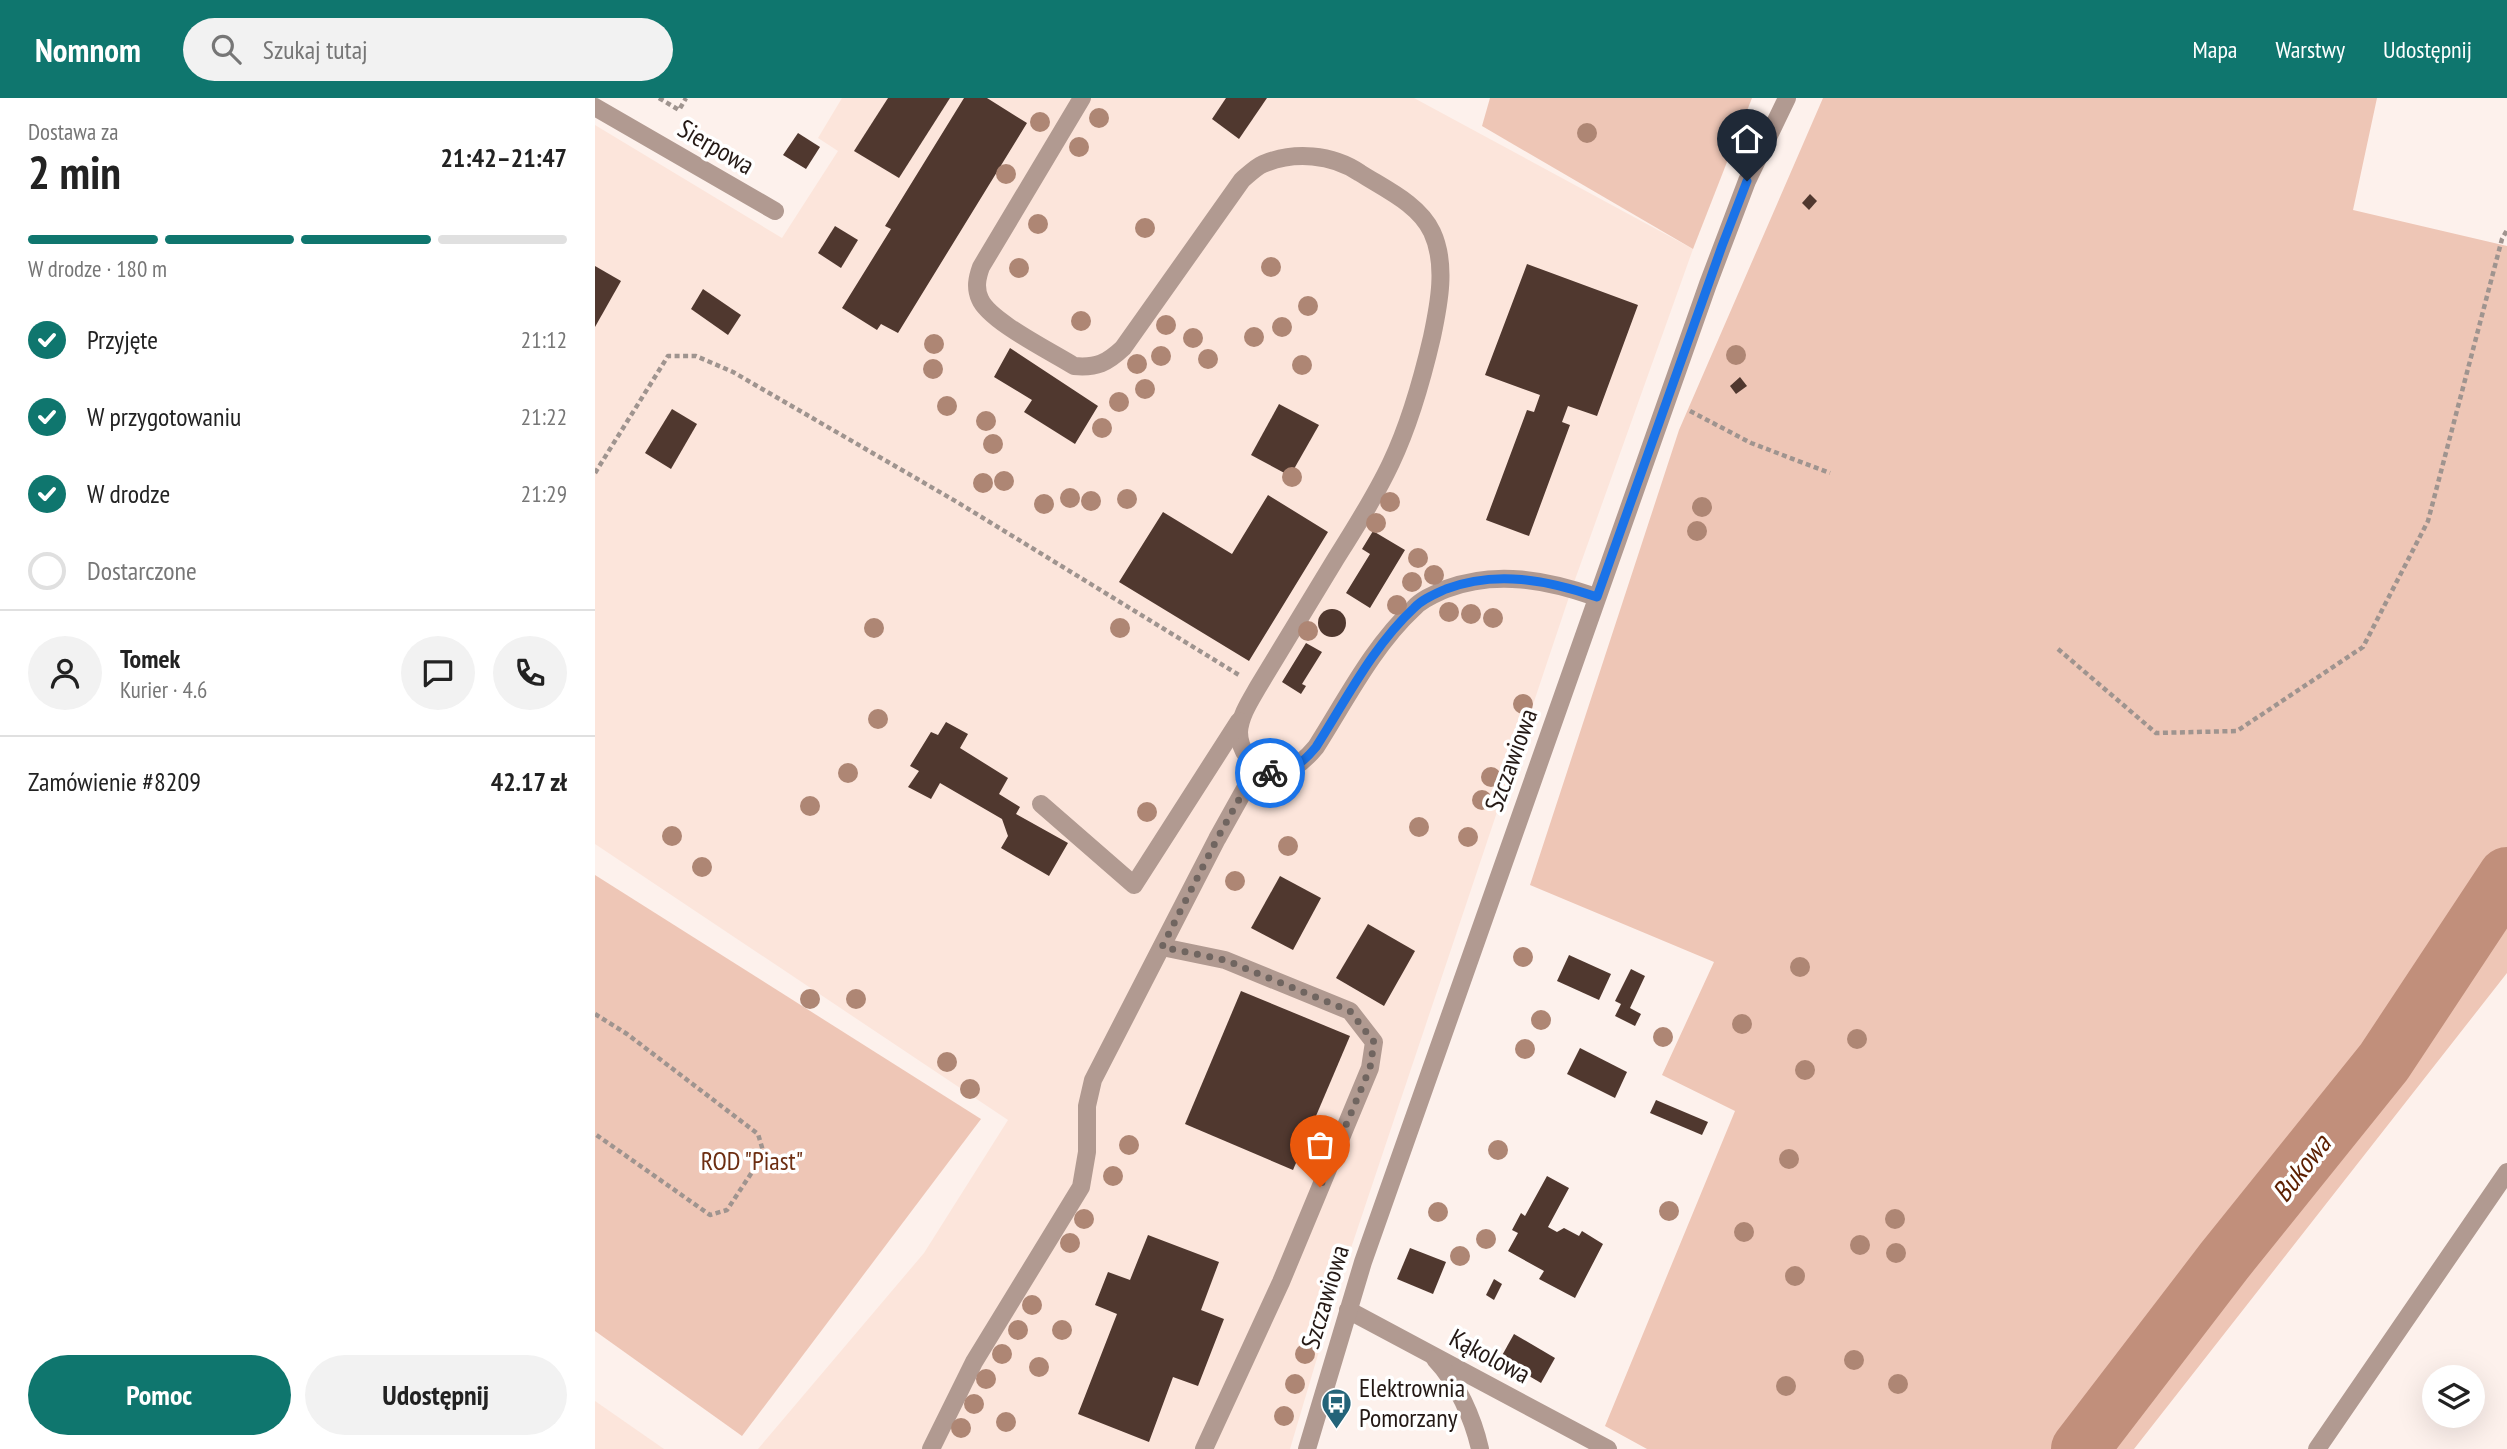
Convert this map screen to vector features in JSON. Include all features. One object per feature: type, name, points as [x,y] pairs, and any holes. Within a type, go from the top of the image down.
[{"type":"street","points":[[1041,804],[1134,885],[1241,718],[1372,500],[1404,431],[1417,393],[1435,324],[1441,271],[1432,231],[1417,210],[1355,170],[1329,160],[1306,155],[1281,158],[1261,165],[1242,180],[1123,348],[1106,363],[1090,368],[1074,366],[989,314],[980,299],[976,282],[981,267],[1082,98]]},
{"type":"street","name":"Szczawiowa","points":[[1307,1449],[1348,1310],[1667,399],[1747,181],[1787,98]]},
{"type":"street","name":"Sierpowa","points":[[595,107],[775,211]]},
{"type":"street","points":[[1241,718],[1239,736],[1243,751],[1256,769],[1272,774],[1290,770],[1304,762],[1316,747],[1378,648],[1415,606],[1435,593],[1467,581],[1507,578],[1542,581],[1597,597]]},
{"type":"street","points":[[931,1449],[974,1362],[1081,1187],[1087,1152],[1087,1105],[1093,1080],[1256,769]]},
{"type":"street","points":[[1162,947],[1225,960],[1350,1011],[1374,1042],[1370,1068],[1291,1257],[1204,1449]]},
{"type":"street","points":[[2317,1449],[2507,1172]]},
{"type":"street","name":"Kąkolowa","points":[[1348,1310],[1608,1449]]},
{"type":"street","points":[[1430,1354],[1444,1368],[1456,1390],[1480,1449]]},
{"type":"path","points":[[659,98],[678,110],[686,98]]},
{"type":"path","points":[[2058,649],[2156,733],[2237,731],[2364,647],[2428,521],[2502,239],[2507,230]]},
{"type":"path","points":[[595,473],[668,356],[696,356],[733,372],[957,502],[1258,687]]},
{"type":"path","points":[[1667,399],[1751,443],[1830,473]]},
{"type":"path","points":[[595,1014],[627,1034],[758,1134],[764,1154],[727,1210],[710,1215],[595,1134]]},
{"type":"shaded area","points":[[842,98],[1414,98],[1693,249],[1572,588],[1339,1284],[1290,1449],[758,1449],[924,1253],[1008,1120],[595,844],[595,125],[782,238],[838,151],[818,138]]},
{"type":"shaded area","points":[[595,1401],[664,1449],[595,1449]]},
{"type":"green space","points":[[1490,98],[1752,98],[1693,249],[1482,126]]},
{"type":"green space","points":[[1823,98],[2377,98],[2353,210],[2507,246],[2507,973],[2134,1449],[1647,1449],[1605,1426],[1735,1111],[1662,1075],[1714,962],[1530,885],[1679,430]]},
{"type":"green space","name":"ROD \"Piast\"","points":[[595,875],[981,1119],[742,1436],[595,1331]]},
{"type":"building","points":[[888,98],[950,98],[899,178],[854,151]]},
{"type":"building","points":[[964,98],[987,98],[1027,123],[898,333],[881,324],[877,330],[842,308],[891,229],[885,226]]},
{"type":"building","points":[[1226,98],[1267,98],[1239,139],[1212,119]]},
{"type":"building","points":[[798,133],[820,147],[806,169],[783,155]]},
{"type":"building","points":[[1810,194],[1817,201],[1809,210],[1802,203]]},
{"type":"building","points":[[835,226],[858,240],[841,268],[818,253]]},
{"type":"building","points":[[1527,264],[1638,305],[1597,416],[1568,406],[1562,422],[1570,425],[1529,536],[1486,520],[1527,410],[1534,412],[1540,395],[1485,375]]},
{"type":"building","points":[[595,266],[621,281],[595,327]]},
{"type":"building","points":[[703,289],[741,315],[728,335],[691,309]]},
{"type":"building","points":[[1010,348],[1098,406],[1075,444],[1024,412],[1032,400],[994,377]]},
{"type":"building","points":[[1740,377],[1747,386],[1736,394],[1730,386]]},
{"type":"building","points":[[1279,404],[1319,425],[1290,476],[1251,455]]},
{"type":"building","points":[[672,409],[697,424],[671,469],[645,453]]},
{"type":"building","points":[[1268,495],[1328,532],[1249,661],[1119,582],[1163,512],[1232,554]]},
{"type":"building","points":[[1373,531],[1405,550],[1370,608],[1346,593],[1370,554],[1362,549]]},
{"type":"building","points":[[1332,609],[1342,613],[1346,623],[1342,633],[1332,637],[1322,633],[1318,623],[1322,613]]},
{"type":"building","points":[[1306,643],[1322,652],[1302,684],[1306,686],[1301,694],[1282,682]]},
{"type":"building","points":[[946,722],[968,734],[960,748],[1008,778],[999,794],[1020,807],[1016,814],[1068,843],[1049,876],[1001,848],[1008,836],[1002,819],[940,783],[931,799],[908,787],[919,771],[910,766],[931,732],[938,735]]},
{"type":"building","points":[[1280,876],[1321,898],[1293,950],[1251,928]]},
{"type":"building","points":[[1368,924],[1415,951],[1384,1006],[1336,978]]},
{"type":"building","points":[[1569,955],[1611,974],[1599,1000],[1557,981]]},
{"type":"building","points":[[1631,969],[1645,976],[1630,1008],[1641,1014],[1635,1026],[1615,1016],[1621,1004],[1615,1001]]},
{"type":"building","points":[[1241,991],[1350,1036],[1293,1170],[1185,1124]]},
{"type":"building","points":[[1580,1048],[1627,1072],[1615,1098],[1567,1074]]},
{"type":"building","points":[[1656,1100],[1708,1122],[1702,1135],[1650,1113]]},
{"type":"building","points":[[1547,1176],[1569,1188],[1548,1227],[1557,1232],[1564,1228],[1579,1236],[1582,1231],[1603,1244],[1575,1298],[1539,1279],[1544,1271],[1508,1251],[1518,1233],[1512,1230],[1521,1213],[1525,1216]]},
{"type":"building","points":[[1148,1235],[1219,1262],[1201,1310],[1224,1319],[1198,1386],[1173,1377],[1149,1442],[1078,1414],[1117,1314],[1095,1305],[1108,1272],[1130,1280]]},
{"type":"building","points":[[1410,1248],[1446,1262],[1433,1294],[1397,1279]]},
{"type":"building","points":[[1494,1279],[1502,1284],[1494,1300],[1486,1295]]},
{"type":"building","points":[[1514,1334],[1555,1358],[1541,1383],[1500,1359]]},
{"type":"waterway","name":"Bukowa","points":[[2080,1449],[2224,1261],[2384,1062],[2507,876]]},
{"type":"way so far","points":[[1270,773],[1256,769],[1162,947],[1225,960],[1350,1011],[1374,1042],[1370,1068],[1320,1187]]},
{"type":"place","name":"Elektrownia Pomorzany","points":[[1336,1430]]},
{"type":"route","points":[[1270,773],[1290,770],[1304,762],[1378,648],[1415,606],[1435,593],[1467,581],[1507,578],[1542,581],[1597,597],[1747,181]]}]
